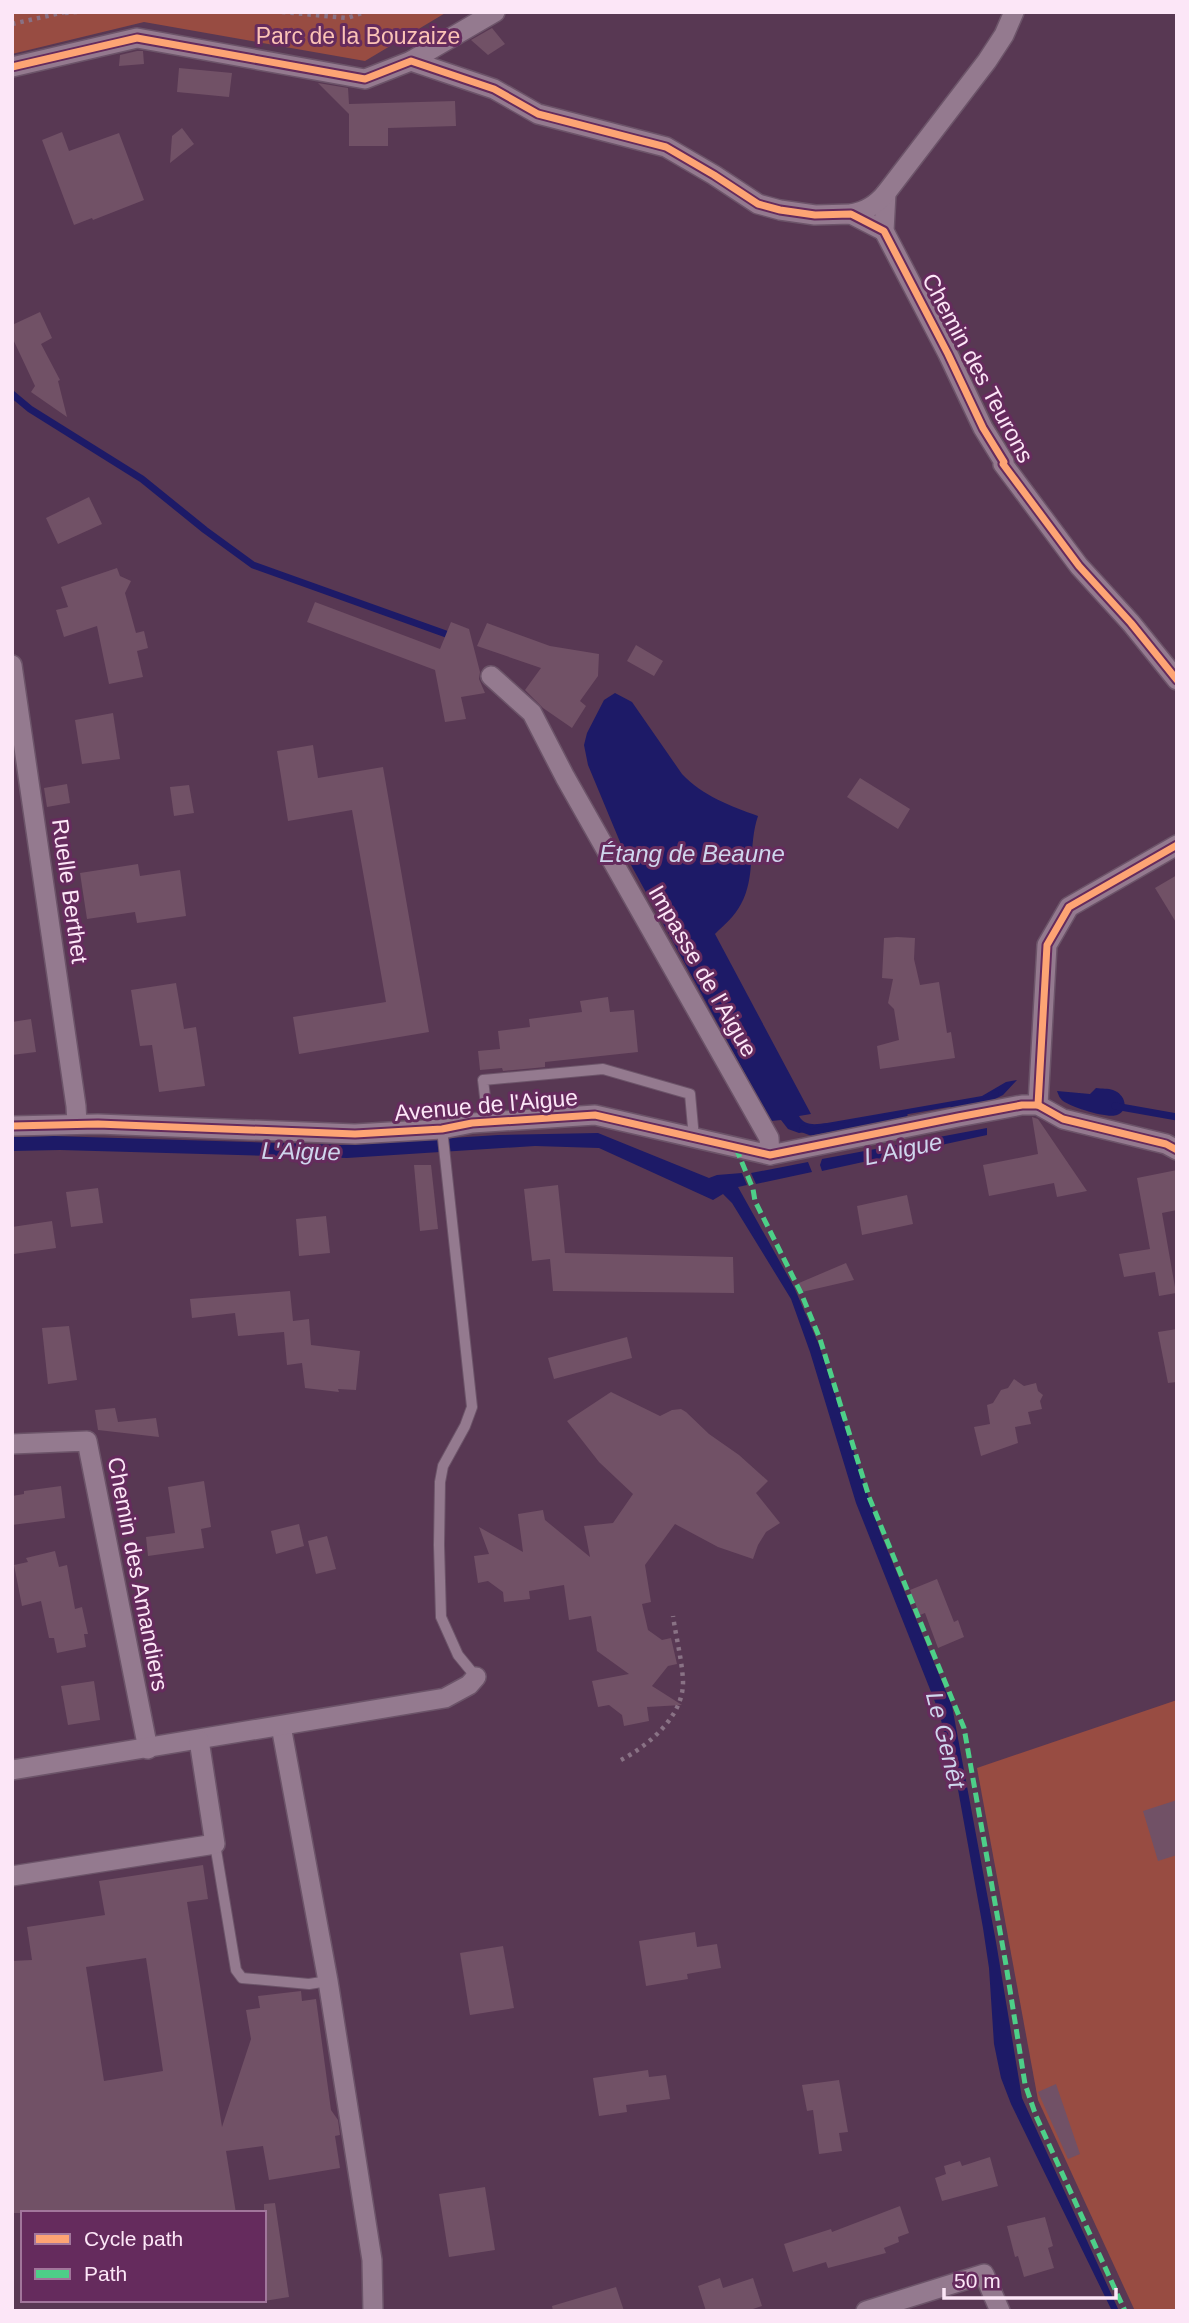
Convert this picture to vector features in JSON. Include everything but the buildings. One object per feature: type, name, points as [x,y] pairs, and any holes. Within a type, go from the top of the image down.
[{"type":"street","points":[[12,67],[137,38],[365,79],[411,61],[495,12]]},
{"type":"street","points":[[411,61],[494,89],[538,114],[666,147],[758,204],[815,215],[851,214],[868,209],[879,202],[987,61],[1004,35],[1014,12]]},
{"type":"street","points":[[851,214],[884,231],[886,193]]},
{"type":"street","name":"Chemin des Teurons","points":[[884,231],[1003,464],[1079,566],[1131,623],[1177,680]]},
{"type":"street","name":"Ruelle Berthet","points":[[12,664],[77,1125]]},
{"type":"street","name":"Impasse de l'Aigue","points":[[491,676],[532,713],[565,777],[769,1138],[770,1155]]},
{"type":"street","points":[[1177,845],[1069,907],[1048,945],[1038,1105],[1063,1119],[1166,1144],[1177,1150]]},
{"type":"street","name":"Avenue de l'Aigue","points":[[12,1126],[77,1125],[355,1134],[595,1115],[770,1155],[1022,1105],[1038,1105]]},
{"type":"street","name":"Chemin des Amandiers","points":[[12,1444],[87,1441],[148,1749]]},
{"type":"street","points":[[12,1770],[444,1698],[468,1685],[476,1677]]},
{"type":"street","points":[[281,1726],[328,1981],[372,2260],[373,2311]]},
{"type":"street","points":[[12,1876],[215,1844],[199,1740]]},
{"type":"street","points":[[866,2311],[984,2274],[1000,2311]]},
{"type":"lane","points":[[488,1122],[483,1080],[603,1069],[690,1094],[694,1138]]},
{"type":"lane","points":[[442,1129],[472,1407],[443,1466],[440,1482],[441,1617],[458,1656],[476,1677]]},
{"type":"lane","points":[[215,1844],[236,1970],[242,1978],[309,1984],[328,1981]]},
{"type":"path","points":[[12,24],[77,12]]},
{"type":"path","points":[[282,12],[347,18],[365,12]]},
{"type":"path","points":[[621,1760],[638,1751],[654,1737],[668,1721],[680,1700],[683,1684],[673,1616]]},
{"type":"green space","name":"Parc de la Bouzaize","points":[[12,12],[447,12],[365,61],[144,22],[12,54]]},
{"type":"green space","points":[[1177,1700],[1177,2311],[1135,2311],[1038,2100],[977,1768]]},
{"type":"water","name":"Étang de Beaune","points":[[615,693],[632,702],[690,782],[717,800],[758,816],[746,894],[736,912],[715,934],[811,1114],[799,1116],[802,1120],[811,1124],[827,1123],[982,1096],[1006,1082],[1017,1080],[1003,1095],[995,1099],[799,1133],[788,1129],[781,1120],[771,1121],[625,854],[588,765],[584,745],[587,733],[604,700]]},
{"type":"water","points":[[1096,1088],[1111,1089],[1121,1095],[1124,1110],[1112,1116],[1081,1109],[1063,1101],[1057,1091],[1090,1094]]},
{"type":"water","points":[[987,1128],[987,1135],[822,1171],[820,1165],[822,1159]]},
{"type":"water","name":"Le Genêt","points":[[598,1133],[709,1178],[742,1173],[747,1185],[738,1187],[794,1287],[819,1345],[880,1532],[952,1706],[1022,2098],[1119,2311],[1112,2311],[1011,2104],[1001,2078],[994,2044],[989,1968],[983,1928],[957,1784],[939,1712],[856,1503],[791,1299],[732,1203],[723,1194],[713,1200],[599,1148],[535,1146],[347,1158],[12,1151],[12,1137],[341,1145],[498,1135]]},
{"type":"water","points":[[808,1162],[812,1172],[756,1184],[751,1173]]},
{"type":"waterway","points":[[12,394],[30,409],[142,479],[253,565],[446,634]]},
{"type":"waterway","points":[[954,1107],[988,1101],[995,1094]]},
{"type":"waterway","name":"L'Aigue","points":[[1115,1106],[1177,1117]]},
{"type":"waterway","points":[[803,1129],[811,1132],[904,1115]]},
{"type":"marked path","points":[[736,1148],[753,1189],[755,1201],[801,1293],[820,1339],[869,1497],[964,1728],[1025,2084],[1036,2116],[1125,2311]]},
{"type":"cycle path","points":[[12,67],[137,38],[365,79],[411,61],[494,89],[538,114],[666,147],[758,204],[815,215],[851,214],[884,231],[1003,464],[1079,566],[1131,623],[1177,680]]},
{"type":"cycle path","points":[[1038,1105],[1047,945],[1069,907],[1177,845]]},
{"type":"cycle path","points":[[12,1126],[98,1124],[355,1134],[595,1115],[770,1155],[1022,1105],[1038,1105],[1063,1119],[1166,1144],[1177,1150]]}]
